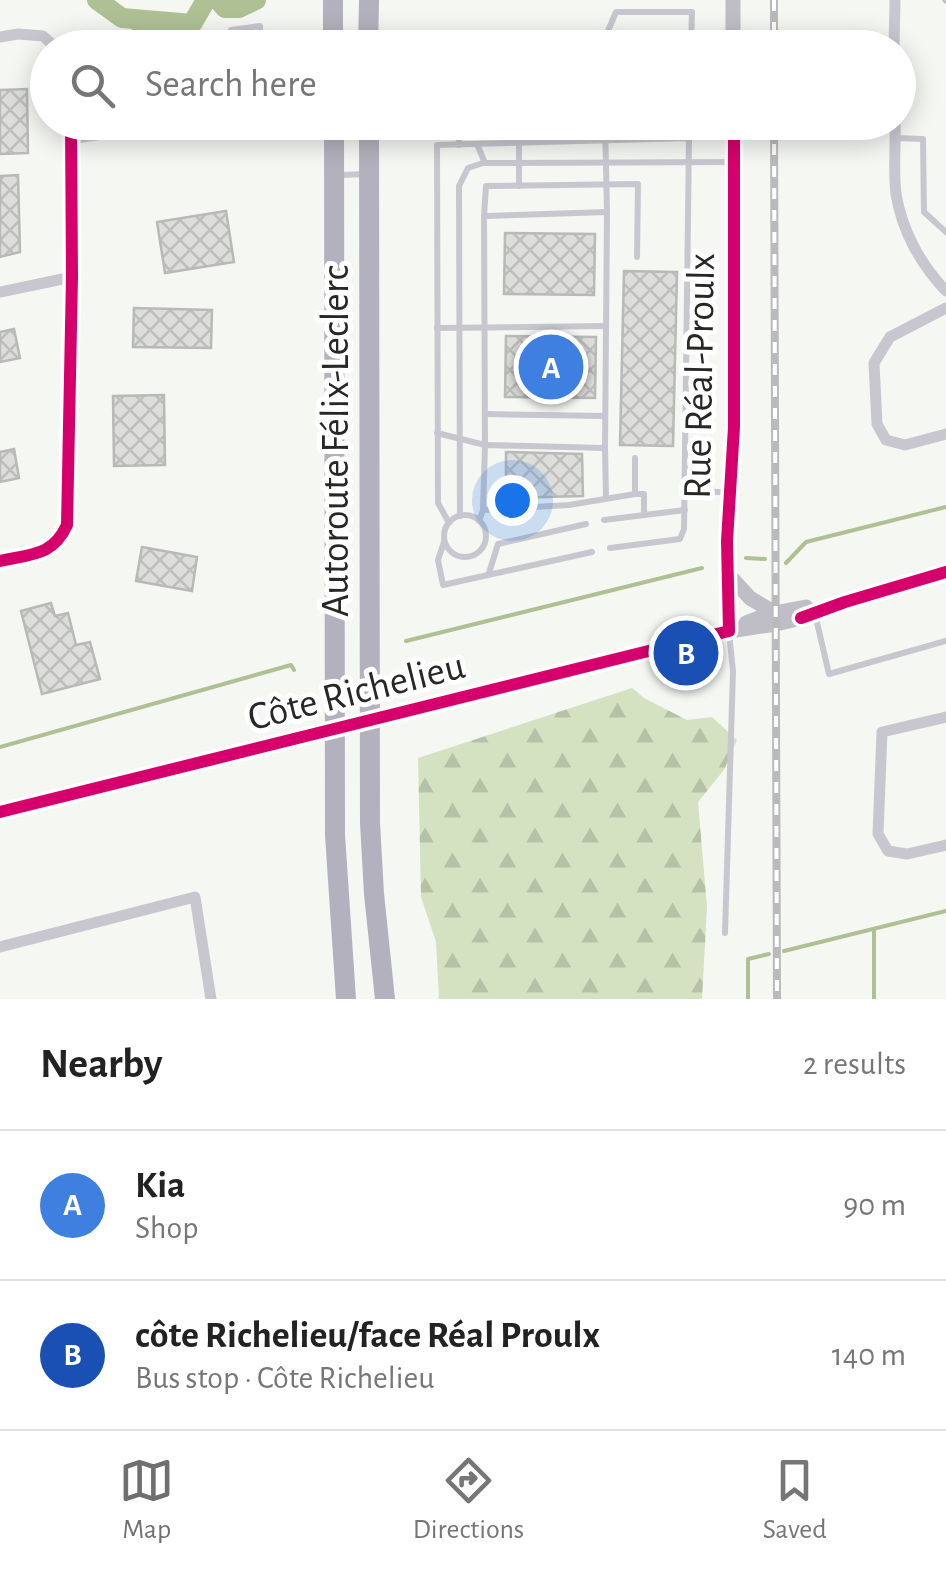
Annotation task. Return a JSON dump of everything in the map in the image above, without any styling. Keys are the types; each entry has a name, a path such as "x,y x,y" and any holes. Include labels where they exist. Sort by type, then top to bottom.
{"highway":[{"path":"333,0 333,30"},
{"path":"368,0 368,30"},
{"name":"Autoroute Félix-Leclerc","path":"334,140 334,806 346,999"},
{"name":"Autoroute Félix-Leclerc","path":"369,140 370,822 385,999"}],"street":[{"path":"733,0 733,30"},
{"path":"894,30 895,0"},
{"path":"0,37 30,35"},
{"name":"Rue Réal-Proulx","path":"729,631 734,140"},
{"path":"896,140 896,194 909,238 931,275 946,291"},
{"path":"0,561 51,548 67,525 71,141"},
{"path":"0,292 72,278"},
{"path":"946,308 890,337 874,363 876,424 886,440 905,445 946,434"},
{"name":"Côte Richelieu","path":"0,812 729,631 776,624 946,572"},
{"path":"727,573 750,598 775,613"},
{"name":"Côte Richelieu","path":"729,631 775,613 845,602"},
{"path":"946,717 882,732 878,834 888,851 907,854 946,845"},
{"path":"0,947 195,896 212,999"}],"lane":[{"path":"610,30 616,12 692,12 692,30"},
{"path":"232,30 260,26 260,30"},
{"path":"71,141 78,140"},
{"path":"459,140 459,145"},
{"path":"449,523 438,503 437,145 604,140 606,497"},
{"path":"610,548 680,538 684,529 689,140"},
{"path":"916,140 922,140 924,212 946,232"},
{"path":"519,186 520,143"},
{"path":"477,144 486,163"},
{"path":"460,516 459,186 468,168 486,163 734,162"},
{"path":"334,176 369,174"},
{"path":"479,521 483,510 486,186 638,184 637,256"},
{"path":"484,216 606,212"},
{"path":"437,328 606,326"},
{"path":"484,414 605,416"},
{"path":"437,433 484,445 604,448"},
{"path":"635,458 635,494"},
{"path":"686,492 730,492"},
{"path":"483,510 569,505 644,494 644,515"},
{"path":"604,520 685,510"},
{"path":"444,542 452,554 472,556 483,546 485,533 479,521 467,516 449,523 438,560 443,584 592,552"},
{"path":"489,573 498,544 586,524"},
{"path":"815,612 829,674 946,641"},
{"path":"725,933 733,671 729,631"}],"green space":[{"path":"632,688 687,720 712,717 737,740 724,770 698,802 707,907 702,999 439,999 436,942 421,897 418,758"}],"building":[{"path":"27,89 28,153 0,154 0,90"},
{"path":"18,175 20,252 0,257 0,176"},
{"path":"226,211 234,262 165,273 157,222"},
{"path":"505,233 595,234 594,295 504,294"},
{"path":"624,271 677,272 673,446 620,445"},
{"path":"134,308 212,310 211,348 133,347"},
{"path":"14,329 20,358 0,362 0,332"},
{"path":"506,336 596,337 595,398 505,397"},
{"path":"164,395 165,465 114,466 113,396"},
{"path":"14,449 19,478 0,482 0,452"},
{"path":"506,452 582,454 583,496 506,498"},
{"path":"142,547 197,557 192,591 136,581"},
{"path":"51,603 55,616 68,613 76,645 90,642 100,679 42,694 21,611"}],"waterway":[{"path":"97,0 122,18 192,24 206,0"},
{"path":"218,0 225,8 239,8 256,0"},
{"path":"136,30 157,21"},
{"path":"786,563 806,542 946,507"},
{"path":"746,558 765,559"},
{"path":"406,641 702,568"},
{"path":"0,747 291,665 294,670"},
{"path":"784,951 946,911"},
{"path":"874,929 874,999"},
{"path":"748,999 748,959 769,954"}],"railway":[{"path":"774,0 774,30"},
{"path":"774,140 777,999"}],"cycle path":[{"path":"0,561 48,548 67,525 71,140"},
{"path":"0,812 729,631 734,140"},
{"path":"801,618 946,572"}],"place":[{"name":"Kia","path":"551,367"},
{"name":"côte Richelieu/face Réal Proulx","path":"686,653"}]}
